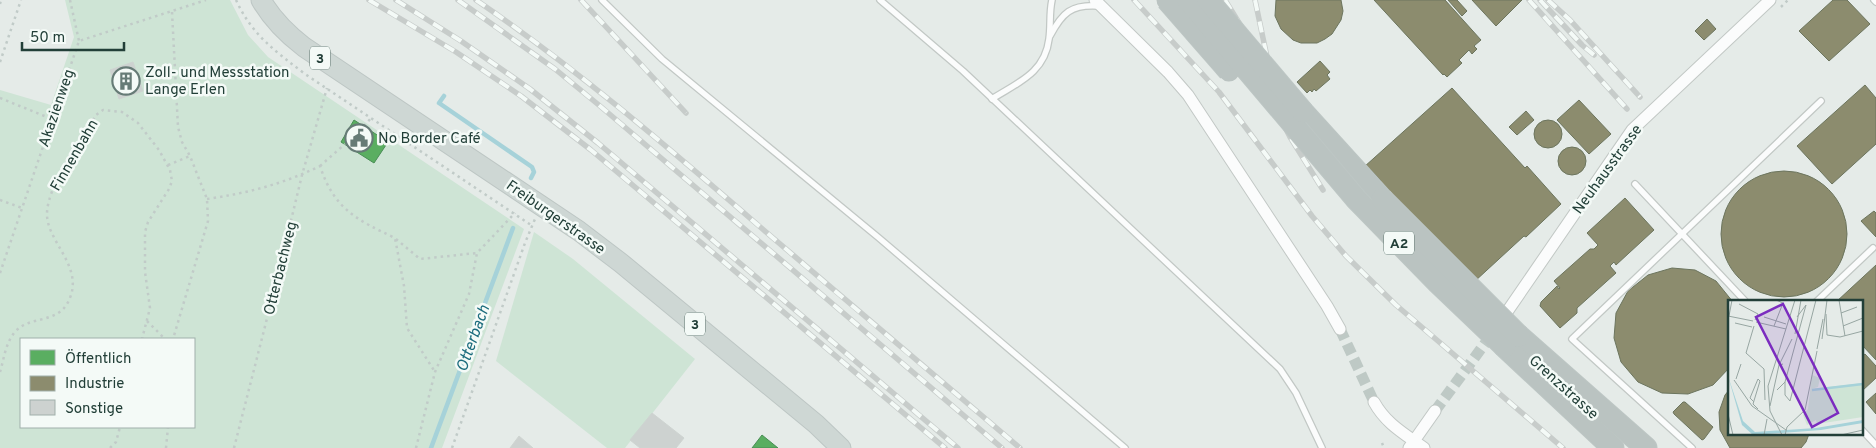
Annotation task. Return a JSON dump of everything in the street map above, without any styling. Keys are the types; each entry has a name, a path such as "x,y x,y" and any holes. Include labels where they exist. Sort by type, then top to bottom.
{"highway":[{"path":"1167,0 1244,88 1274,118 1300,133"},
{"name":"A2","path":"1188,0 1358,200 1438,283 1613,448"},
{"name":"A2","path":"1208,0 1303,112 1382,199 1519,336 1646,448"},
{"path":"1223,0 1285,78 1303,112"}],"main road":[{"name":"Freiburgerstrasse","path":"261,0 276,22 304,47 563,220 620,263 803,413 841,448"}],"street":[{"name":"Neuhausstrasse","path":"1488,338 1632,130 1770,0"},
{"path":"1098,3 1168,72 1191,100 1327,306 1340,329"},
{"name":"Grenzstrasse","path":"1499,323 1530,357 1631,448"},
{"path":"1374,402 1392,425 1416,446 1435,411"}],"lane":[{"path":"602,0 670,65 879,238 1126,448"},
{"path":"880,0 963,71 1280,369 1296,393 1322,448"},
{"path":"992,99 1037,68 1045,57 1049,38 1052,0"},
{"path":"1049,38 1058,21 1065,13 1077,7 1098,3"},
{"path":"1692,448 1572,339 1821,101"},
{"path":"1635,184 1744,300"},
{"path":"1818,300 1872,248"},
{"path":"1864,432 1876,446"}],"path":[{"path":"0,4 2,0"},
{"path":"0,62 21,0"},
{"path":"70,0 79,42 206,0"},
{"path":"236,0 250,26 266,44 327,88 531,225 452,448"},
{"path":"1781,7 1788,0"},
{"path":"172,11 178,127 182,142 190,156 207,199 208,222 173,338"},
{"name":"Akazienweg","path":"0,273 79,42"},
{"name":"Otterbachweg","path":"234,448 302,175 327,88"},
{"path":"0,98 52,119"},
{"name":"Finnenbahn","path":"0,372 7,345 15,332 28,323 57,315 65,308 71,296 73,286 72,273 50,226 47,215 48,201 66,165 96,115 103,110 122,112 138,123 168,165"},
{"path":"364,126 372,117"},
{"path":"207,199 243,194 302,175 320,166 345,144"},
{"path":"142,338 150,308 145,272 145,232 148,222 172,181 168,165 190,156"},
{"path":"320,166 329,190 339,203 359,221 395,238 420,259 477,253"},
{"path":"0,200 22,208"},
{"path":"416,448 435,372 469,294 477,253 515,214"},
{"path":"535,219 539,222"},
{"path":"395,238 404,286 407,328 435,372"},
{"path":"147,321 164,338"},
{"path":"110,448 116,442 120,428"},
{"path":"166,448 168,428"},
{"path":"1382,443 1384,448"}],"green space":[{"path":"65,0 230,0 248,35 268,57 524,229 442,448 0,448 0,90 51,105 74,37"},
{"path":"534,232 573,259 695,359 625,448 607,448 496,361"}],"building: Öffentlich":[{"path":"354,120 388,142 374,163 341,142"},
{"path":"762,435 778,448 752,448"}],"building: Industrie":[{"path":"1276,0 1341,0 1343,11 1341,20 1332,34 1325,39 1317,43 1301,43 1293,40 1281,29 1275,16"},
{"path":"1374,0 1445,0 1481,40 1474,46 1477,49 1472,54 1469,50 1459,60 1462,63 1447,77 1443,75"},
{"path":"1448,0 1457,0 1467,11 1462,16"},
{"path":"1472,0 1522,0 1496,26"},
{"path":"1833,0 1847,0 1870,24 1829,61 1799,31"},
{"path":"1707,19 1716,29 1704,40 1695,31"},
{"path":"1320,61 1330,72 1327,75 1330,79 1316,91 1314,89 1312,92 1310,90 1307,93 1297,82"},
{"path":"1865,85 1876,98 1876,144 1832,184 1797,146"},
{"path":"1452,88 1525,168 1527,166 1561,204 1474,282 1400,201 1398,203 1370,169 1368,171 1364,167"},
{"path":"1579,100 1611,134 1589,154 1557,120"},
{"path":"1526,111 1534,120 1517,135 1509,127"},
{"path":"1548,120 1558,124 1562,134 1558,144 1548,148 1538,144 1534,134 1538,124"},
{"path":"1572,147 1582,151 1586,161 1582,171 1572,175 1562,171 1558,161 1562,151"},
{"path":"1784,171 1808,176 1828,190 1842,210 1847,234 1842,258 1828,278 1808,292 1784,297 1760,292 1740,278 1726,258 1721,234 1726,210 1740,190 1760,176"},
{"path":"1625,198 1654,230 1616,265 1614,262 1610,266 1616,273 1577,308 1577,313 1560,328 1540,306 1541,302 1557,286 1560,288 1554,281 1590,249 1594,249 1598,245 1587,233"},
{"path":"1874,211 1876,213 1876,237 1861,221"},
{"path":"1876,265 1876,360 1864,347 1864,300 1838,300"},
{"path":"1672,268 1695,270 1716,281 1731,300 1728,300 1728,369 1713,385 1688,394 1662,393 1638,382 1621,362 1614,338 1616,313 1628,291 1648,275"},
{"path":"1864,355 1876,366 1876,378 1864,389"},
{"path":"1728,391 1728,436 1808,436 1806,442 1801,448 1730,448 1720,430 1719,412"},
{"path":"1876,393 1876,414 1866,402"},
{"path":"1683,402 1713,427 1704,439 1702,440 1674,414 1673,412"}],"building: Sonstige":[{"name":"Zoll- und Messstation Lange Erlen","path":"133,62 143,91 119,99 110,70"},
{"path":"652,413 684,438 676,448 640,448 630,440"},
{"path":"519,436 533,448 510,448"}],"waterway":[{"name":"Otterbach","path":"444,96 439,103 532,167 534,172 531,178"},
{"name":"Otterbach","path":"431,448 513,228"}],"tunnel":[{"path":"1340,329 1374,402"},
{"path":"1435,411 1489,338"}],"railway":[{"path":"369,0 456,52 521,96 591,150 945,448"},
{"path":"396,0 461,41 530,89 598,143 958,448"},
{"path":"458,0 555,69 600,106 1002,448"},
{"path":"476,0 552,54 696,171 1020,448"},
{"path":"581,0 686,113"},
{"path":"1134,0 1219,92 1312,216 1346,256 1396,305 1563,448"},
{"path":"1225,0 1241,26 1263,84 1290,137 1323,190"},
{"path":"1255,0 1272,81"},
{"path":"1529,0 1627,109"},
{"path":"1540,0 1582,45 1594,55"},
{"path":"1548,0 1570,20 1640,97"}],"place":[{"name":"Zoll- und Messstation Lange Erlen","path":"126,81"},
{"name":"No Border Café","path":"359,138"}]}
